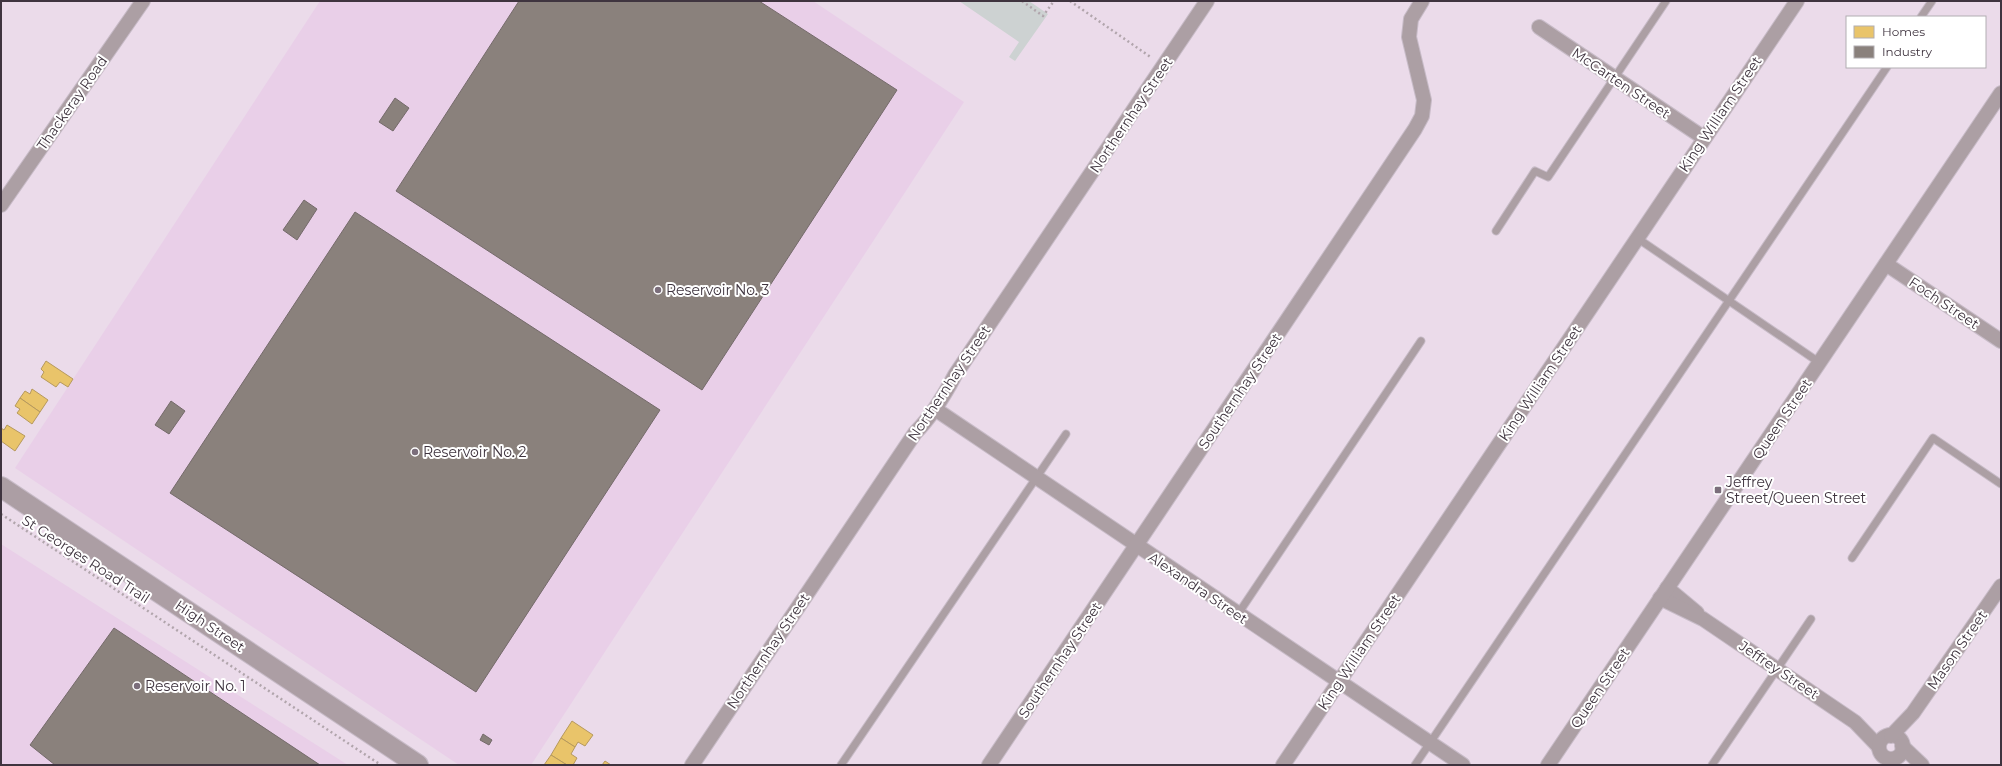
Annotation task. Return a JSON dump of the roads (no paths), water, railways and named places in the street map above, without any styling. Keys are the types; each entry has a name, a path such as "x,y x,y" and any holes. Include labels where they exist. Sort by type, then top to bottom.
{"main road":[{"name":"High Street","path":"1,487 418,765"}],"street":[{"name":"Thackeray Road","path":"1,205 143,1"},
{"name":"Northernhay Street","path":"692,765 911,439 935,409 959,368 1207,1"},
{"name":"Southernhay Street","path":"989,765 1135,545 1286,324 1422,116 1424,100 1409,37 1411,19 1422,1"},
{"name":"King William Street","path":"1283,765 1797,1"},
{"name":"McCarten Street","path":"1539,27 1704,138"},
{"name":"Queen Street","path":"1548,765 2001,93"},
{"name":"Foch Street","path":"1886,264 2001,341"},
{"name":"Alexandra Street","path":"935,409 1462,765"},
{"name":"Mason Street","path":"1874,765 1913,713 2001,586"},
{"name":"Jeffrey Street","path":"1664,593 1681,598 1703,619 1855,722 1890,743 1922,765"},
{"path":"1890,743 1901,753 1891,761"},
{"path":"1891,761 1915,765"}],"lane":[{"path":"1496,231 1535,171 1548,177 1666,1"},
{"path":"1922,16 1932,1"},
{"path":"1415,765 1886,68"},
{"path":"1637,238 1729,299 1820,363"},
{"path":"1238,614 1422,341"},
{"path":"841,765 1066,434"},
{"path":"1852,558 1934,438 2001,484"},
{"path":"1712,765 1811,619"}],"place":[{"name":"Reservoir No. 3","path":"658,290"},
{"name":"Reservoir No. 2","path":"415,452"},
{"name":"Jeffrey Street/Queen Street","path":"1718,490"},
{"name":"Reservoir No. 1","path":"137,686"}]}
